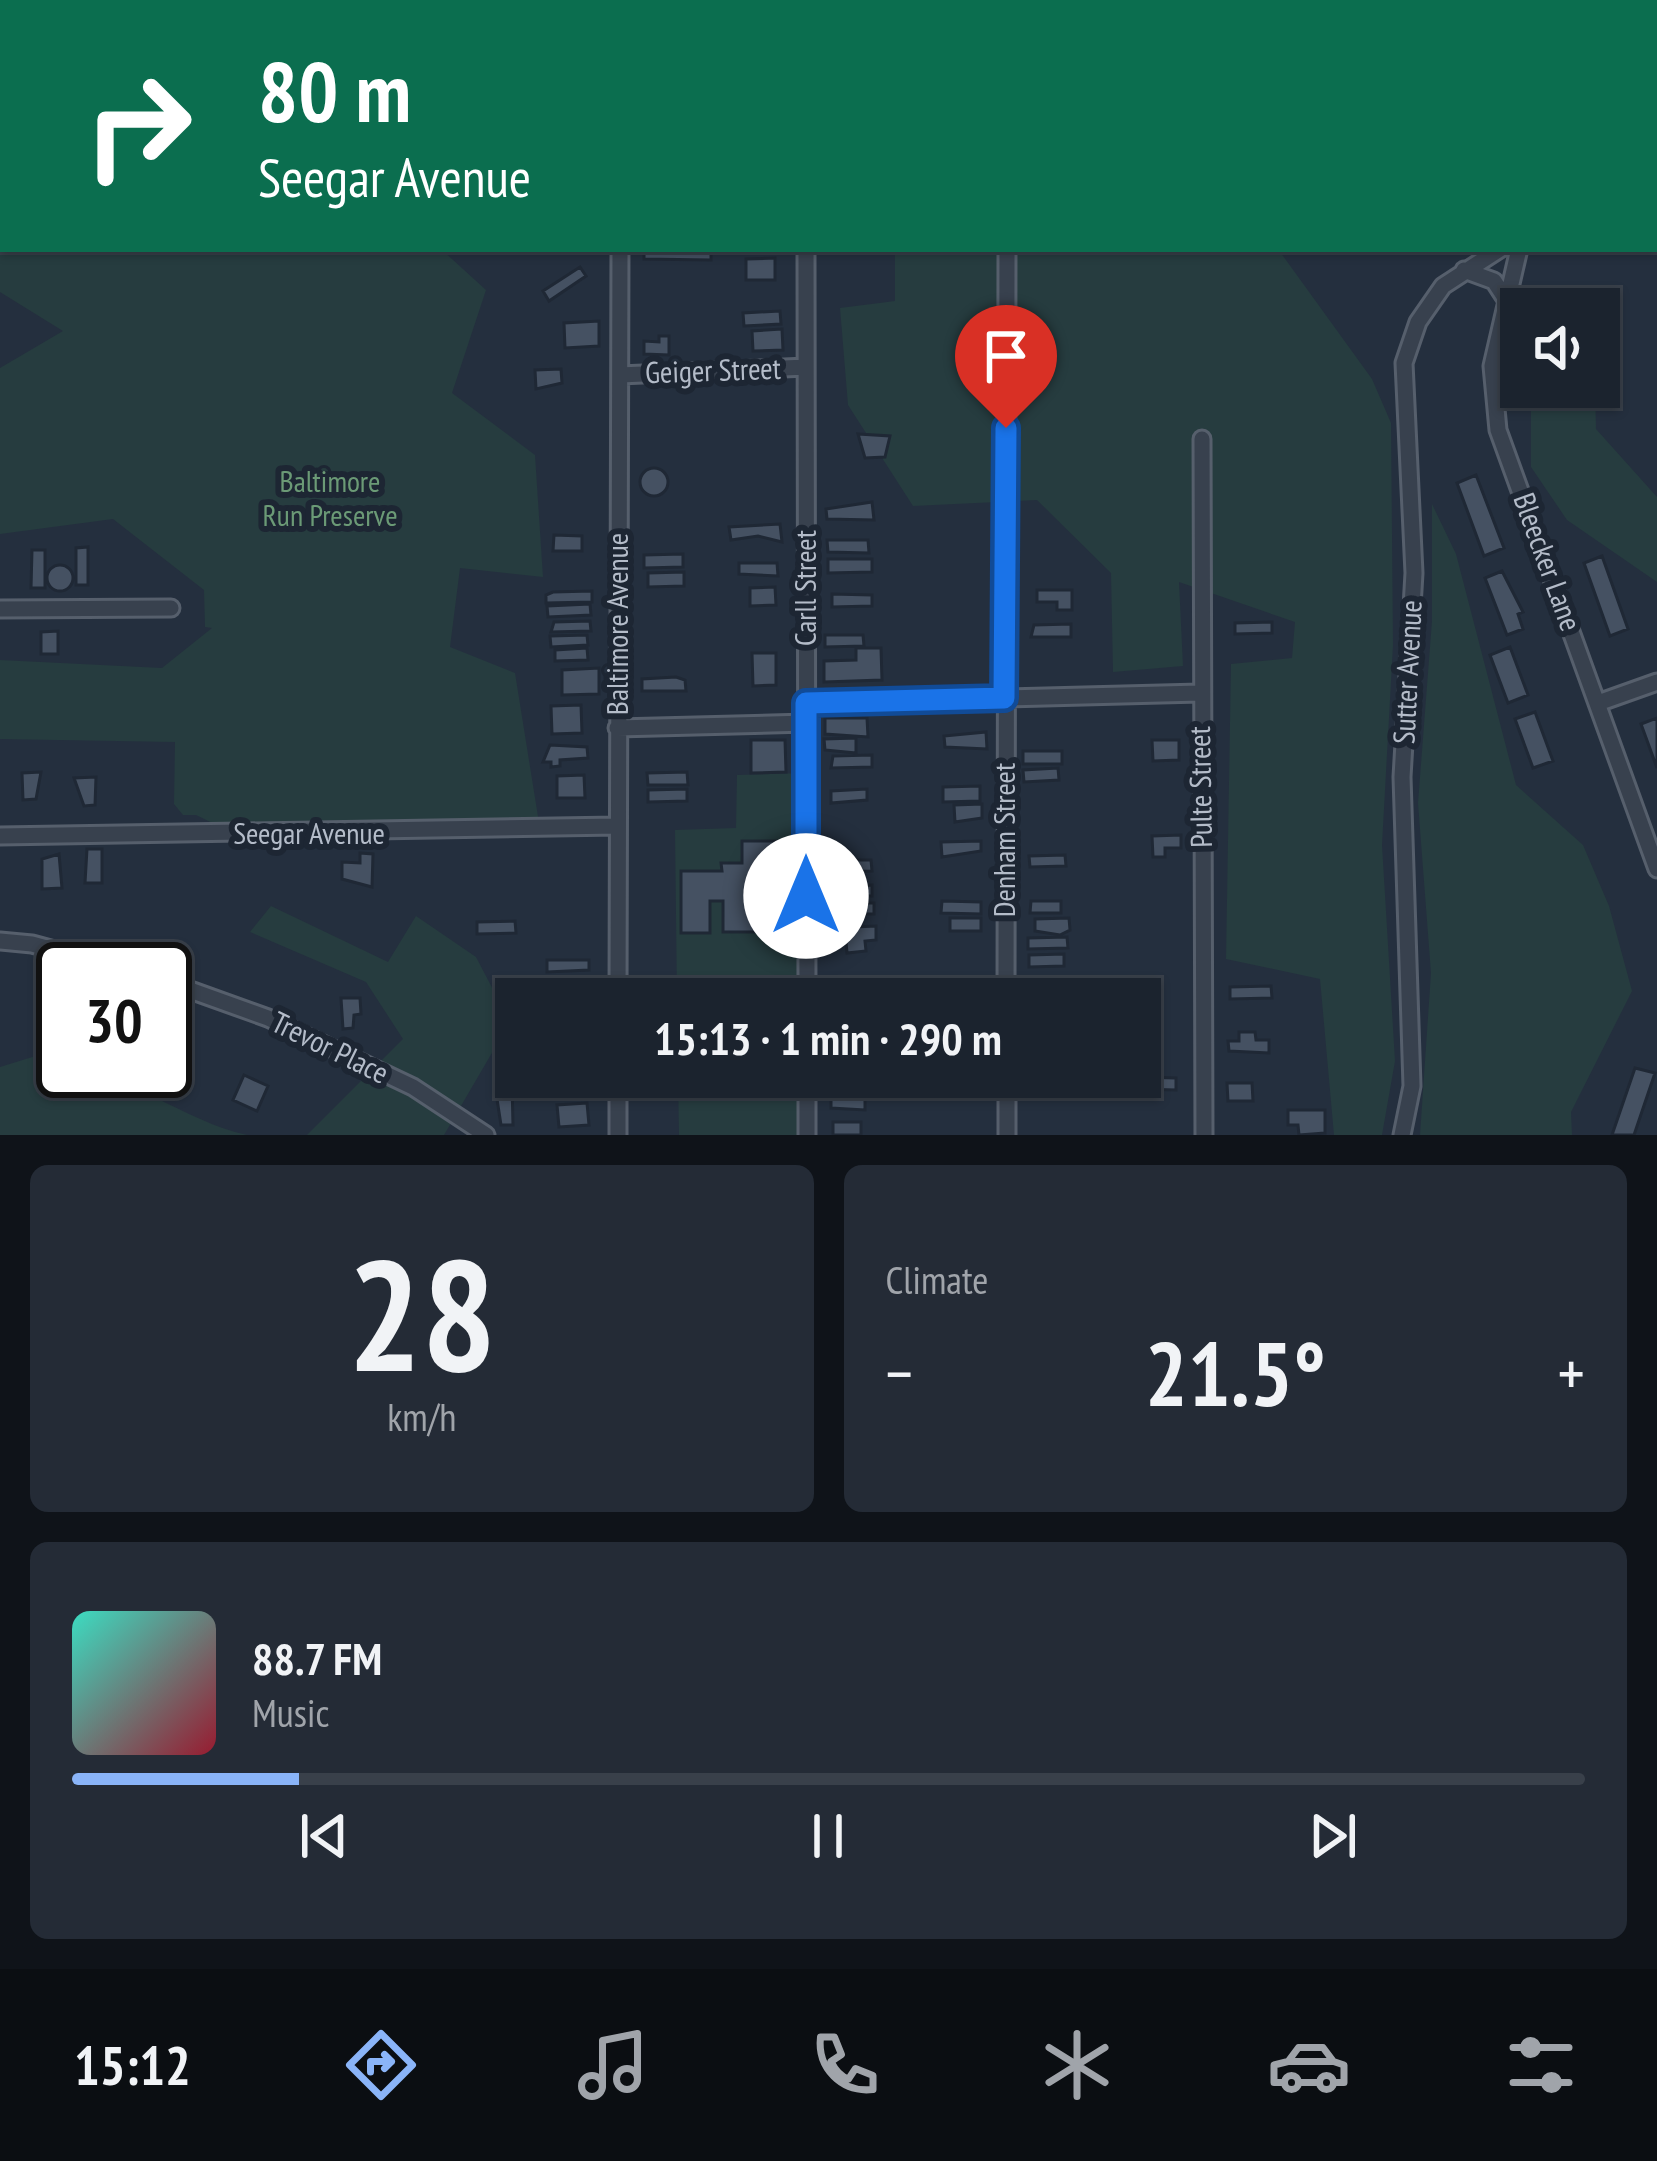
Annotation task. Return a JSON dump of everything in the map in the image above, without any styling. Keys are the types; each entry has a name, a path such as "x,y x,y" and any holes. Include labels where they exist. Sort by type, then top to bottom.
{"street":[{"name":"Baltimore Avenue","path":"616,252 620,375 618,978"},
{"name":"Carll Street","path":"806,252 807,978"},
{"name":"Denham Street","path":"1006,978 1007,252"},
{"name":"Sutter Avenue","path":"1402,1135 1412,1086 1402,777 1414,574 1404,363 1429,303 1464,270 1495,252"},
{"name":"Bleecker Lane","path":"1510,288 1518,252"},
{"path":"1464,270 1494,281 1500,290"},
{"name":"Bleecker Lane","path":"1500,331 1492,366 1493,409 1657,868"},
{"name":"Geiger Street","path":"620,375 806,368"},
{"name":"Pulte Street","path":"1202,439 1204,1135"},
{"path":"0,609 171,608"},
{"path":"1598,704 1657,682"},
{"path":"806,703 1200,693"},
{"path":"617,728 806,723"},
{"name":"Seegar Avenue","path":"0,836 617,826"},
{"path":"0,941 36,949"},
{"name":"Trevor Place","path":"192,990 268,1018 413,1088 486,1135"},
{"path":"618,1098 618,1135"},
{"path":"807,1098 807,1135"},
{"path":"1007,1098 1007,1135"}],"green space":[{"name":"Baltimore Run Preserve","path":"0,252 444,252 486,290 452,393 535,455 543,577 460,568 450,647 515,673 540,829 235,834 196,815 183,815 174,804 175,742 0,739 0,660 162,668 212,628 205,627 204,590 113,519 0,534 0,368 63,331 0,292"},
{"path":"895,252 1280,252 1372,379 1391,423 1393,645 1382,845 1395,1061 1382,1135 1334,1135 1320,979 1226,959 1231,664 1292,658 1295,622 1179,582 1183,666 1113,672 1111,573 1037,500 913,506 848,405 840,308 895,301"},
{"path":"1531,408 1596,408 1596,429 1657,497 1657,582 1567,520 1531,467"},
{"path":"1432,504 1456,554 1516,785 1583,845 1609,906 1632,991 1571,1112 1572,1135 1420,1135 1431,973 1418,803 1432,621"},
{"path":"806,773 807,978 677,978 675,830 736,828 737,775"},
{"path":"271,906 388,962 416,916 476,957 495,993 495,1048 444,1135 307,1135 403,1039 366,982 250,932"},
{"path":"36,1056 36,1098 155,1098 247,1135 0,1135 0,1067"},
{"path":"678,1098 807,1098 807,1135 679,1135"}],"building":[{"path":"644,252 711,252 711,260 644,259"},
{"path":"775,258 775,280 746,280 746,259"},
{"path":"580,267 586,276 549,301 543,291"},
{"path":"780,311 781,324 744,326 743,313"},
{"path":"599,321 599,346 565,348 564,323"},
{"path":"782,329 783,350 753,351 752,331"},
{"path":"659,336 669,336 669,355 644,354 644,341 659,342"},
{"path":"561,369 562,383 536,389 535,370"},
{"path":"858,434 890,436 885,457 865,458"},
{"path":"654,468 664,472 668,482 664,492 654,496 644,492 640,482 644,472"},
{"path":"1476,475 1504,548 1484,556 1457,483"},
{"path":"872,502 874,520 827,519 826,509"},
{"path":"780,524 782,542 758,536 731,540 729,527"},
{"path":"554,535 582,536 582,551 553,551"},
{"path":"827,540 868,540 869,553 828,552"},
{"path":"88,547 88,585 76,585 76,548"},
{"path":"32,550 45,550 45,588 31,588"},
{"path":"683,554 683,567 644,568 644,555"},
{"path":"1602,556 1628,629 1610,636 1584,563"},
{"path":"828,559 872,559 872,572 828,573"},
{"path":"739,563 777,563 778,576 739,574"},
{"path":"60,565 73,578 60,591 47,578"},
{"path":"1502,571 1523,612 1518,614 1523,629 1507,635 1485,578"},
{"path":"684,572 684,586 648,587 648,573"},
{"path":"775,587 776,605 750,606 750,588"},
{"path":"1037,590 1072,590 1072,610 1057,610 1057,602 1037,602"},
{"path":"592,591 592,602 546,603 546,595 553,592"},
{"path":"832,594 872,595 872,606 832,607"},
{"path":"590,604 591,615 548,617 547,606"},
{"path":"590,621 591,631 551,632 554,622"},
{"path":"1272,622 1272,633 1235,634 1235,623"},
{"path":"1071,624 1071,637 1031,637 1034,625"},
{"path":"58,631 58,654 41,654 41,632"},
{"path":"587,635 588,645 551,647 550,636"},
{"path":"825,635 863,635 864,646 825,647"},
{"path":"1510,647 1528,695 1508,703 1490,655"},
{"path":"587,648 588,660 555,661 555,650"},
{"path":"856,648 881,648 882,680 824,682 824,661 856,660"},
{"path":"752,653 776,653 776,685 753,686"},
{"path":"599,668 599,694 562,695 562,670"},
{"path":"642,679 685,680 686,691 642,691"},
{"path":"581,705 582,733 552,734 551,706"},
{"path":"1535,712 1553,761 1533,768 1515,719"},
{"path":"825,718 867,718 868,737 825,734"},
{"path":"1657,718 1657,768 1641,724"},
{"path":"986,732 987,749 945,747 944,736"},
{"path":"856,738 856,753 825,750 824,739"},
{"path":"751,740 785,740 786,772 751,773"},
{"path":"1152,740 1179,740 1179,760 1153,761"},
{"path":"550,745 587,747 588,758 560,760 560,766 551,767 551,762 543,762"},
{"path":"1023,751 1062,751 1062,764 1023,764"},
{"path":"872,755 872,767 831,768 833,756"},
{"path":"1058,768 1059,780 1024,782 1023,770"},
{"path":"41,772 36,799 23,800 22,773"},
{"path":"687,772 688,785 648,785 647,773"},
{"path":"584,775 585,798 557,798 557,776"},
{"path":"96,777 95,805 84,806 74,778"},
{"path":"980,786 980,801 943,802 943,787"},
{"path":"687,789 687,801 648,802 648,790"},
{"path":"867,789 867,800 831,803 831,791"},
{"path":"982,804 982,818 955,822 954,805"},
{"path":"1181,835 1181,848 1165,848 1165,857 1153,857 1152,836"},
{"path":"742,841 783,841 784,932 723,932 723,901 710,901 710,933 681,933 681,871 722,871 721,863 742,863"},
{"path":"981,841 981,851 942,857 941,842"},
{"path":"87,849 102,849 102,883 85,883"},
{"path":"360,853 373,854 372,887 342,879 342,862 360,863"},
{"path":"59,854 62,888 42,889 42,859"},
{"path":"1065,855 1066,866 1030,867 1029,856"},
{"path":"833,860 871,860 872,871 834,872"},
{"path":"872,885 872,896 832,896 832,886"},
{"path":"942,901 981,902 981,914 941,913"},
{"path":"1031,901 1061,901 1061,913 1030,913"},
{"path":"833,903 874,903 874,914 833,914"},
{"path":"950,918 981,918 981,931 950,931"},
{"path":"1069,918 1070,930 1060,935 1035,931 1035,919"},
{"path":"515,921 516,933 477,934 477,922"},
{"path":"876,926 876,940 865,941 866,951 847,953 846,942 831,943 831,928"},
{"path":"1067,937 1068,948 1028,949 1028,938"},
{"path":"1064,954 1064,966 1029,967 1029,955"},
{"path":"547,960 589,960 589,970 547,972"},
{"path":"1271,986 1272,998 1230,999 1230,987"},
{"path":"341,998 360,998 361,1014 354,1015 353,1028 343,1029"},
{"path":"1239,1032 1255,1032 1256,1040 1269,1040 1269,1053 1229,1051 1228,1041 1239,1041"},
{"path":"1635,1068 1655,1073 1634,1135 1612,1135"},
{"path":"244,1075 268,1086 257,1111 233,1100"},
{"path":"1161,1078 1176,1078 1176,1090 1161,1090"},
{"path":"1227,1083 1252,1083 1253,1101 1228,1101"},
{"path":"497,1098 512,1098 513,1125 501,1125"},
{"path":"831,1098 865,1098 865,1110 831,1108"},
{"path":"587,1103 589,1125 559,1127 557,1105"},
{"path":"1288,1110 1325,1110 1325,1133 1299,1135 1298,1125 1288,1125"},
{"path":"833,1122 861,1122 861,1135 833,1135"}],"route":[{"path":"806,896 806,703 1004,698 1006,428"}]}
